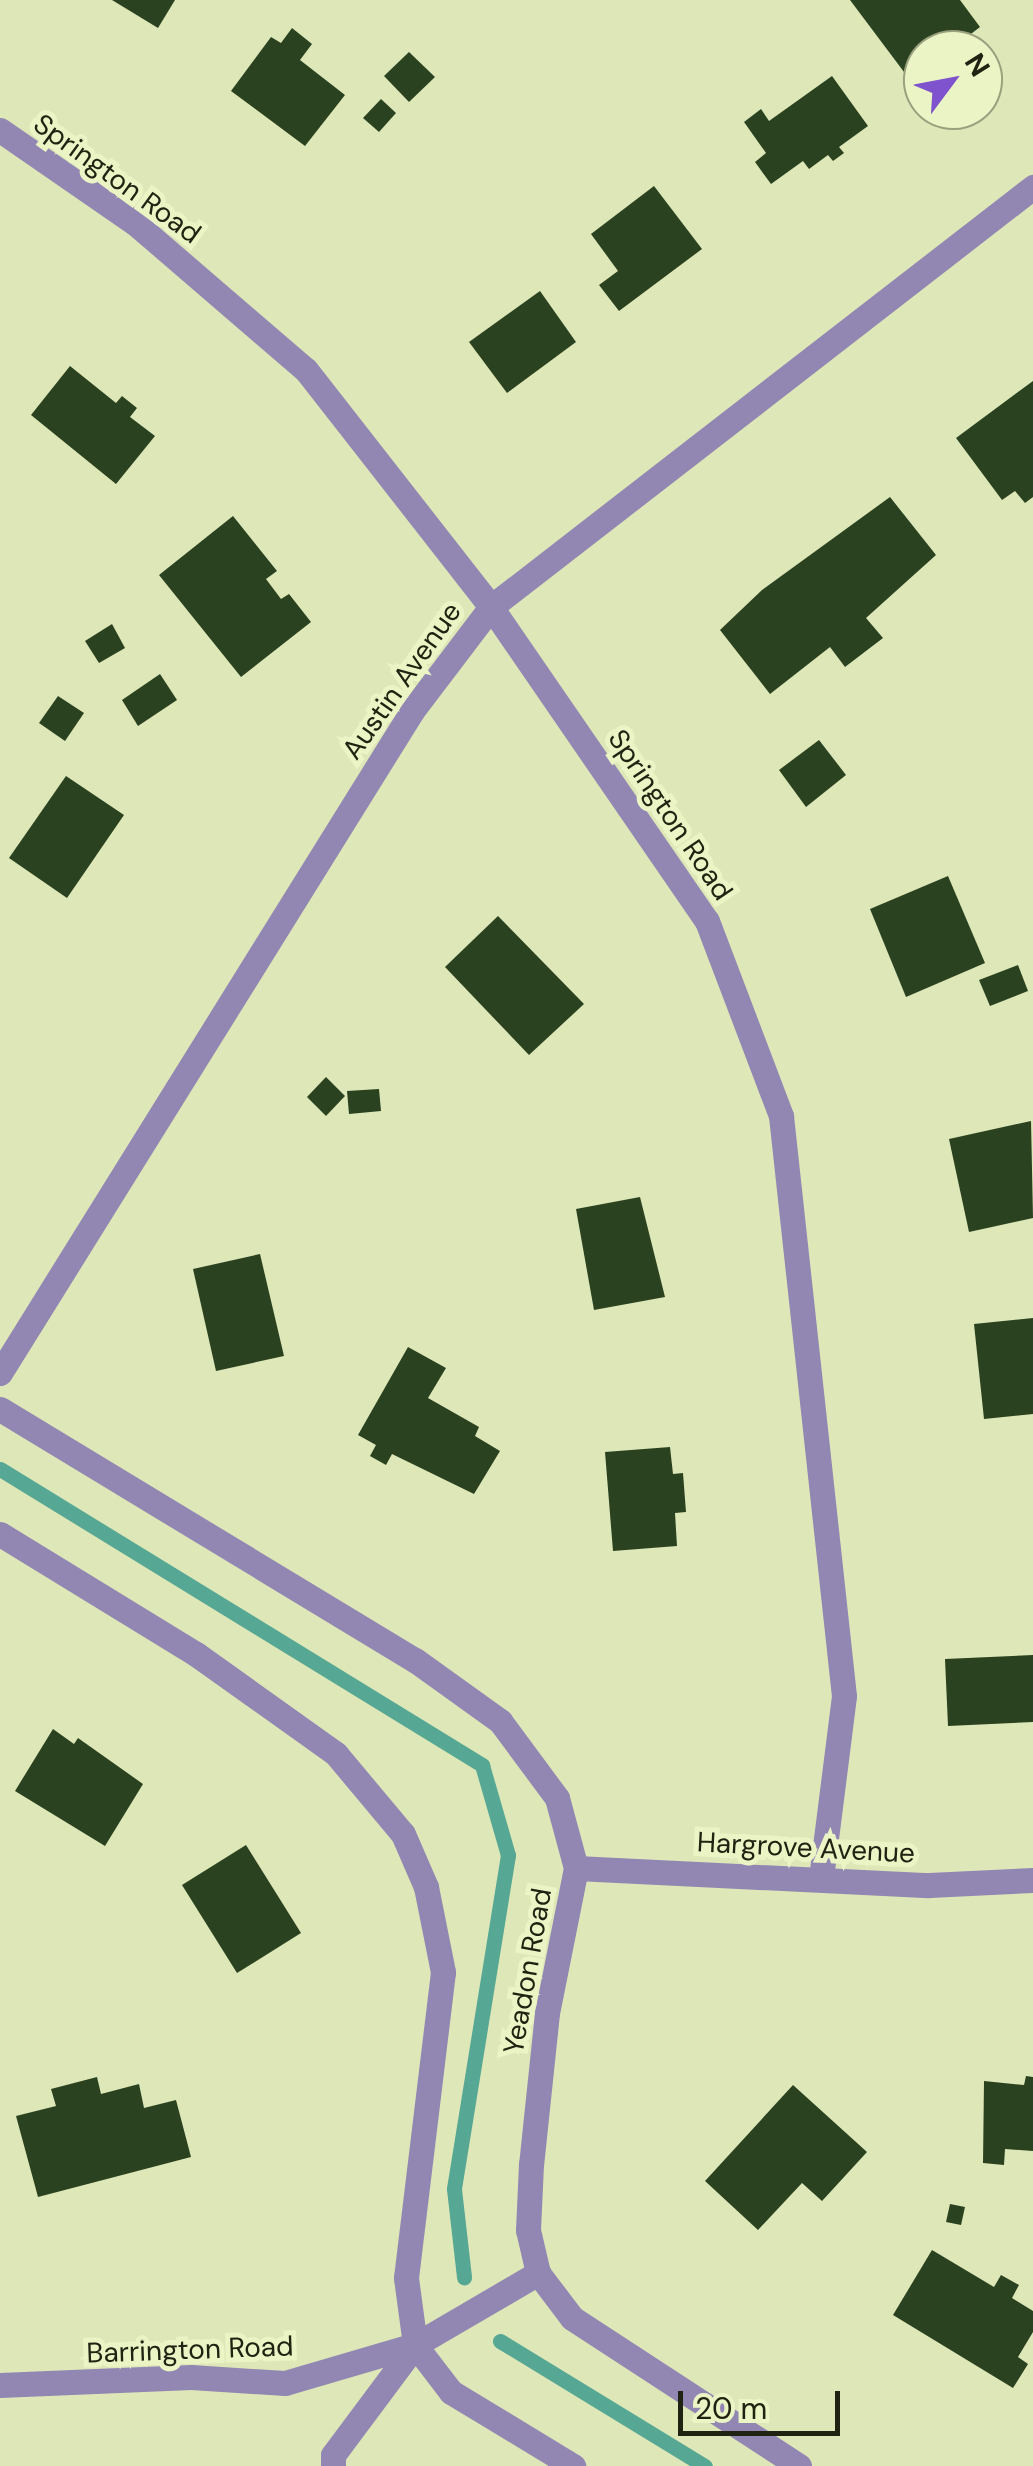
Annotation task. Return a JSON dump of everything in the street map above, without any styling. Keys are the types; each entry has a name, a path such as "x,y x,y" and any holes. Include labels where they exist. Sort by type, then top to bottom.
{"street":[{"name":"Springton Road","path":"0,130 136,223 306,370 491,607 708,921 781,1116 844,1696 821,1878"},
{"name":"Austin Avenue","path":"0,1373 412,711 491,607 1033,187"},
{"name":"Yeadon Road","path":"0,1410 415,1660 500,1720 557,1798 576,1868 547,2013 531,2164 528,2230 538,2273 551,2297 588,2330 798,2466"},
{"path":"0,1534 196,1654 336,1754 404,1834 426,1888 443,1972 406,2278 415,2345 451,2392 573,2466"},
{"name":"Hargrove Avenue","path":"576,1868 929,1884 1033,1880"},
{"name":"Barrington Road","path":"0,2385 191,2377 285,2383 415,2345 538,2273"},
{"path":"334,2466 333,2456 415,2345"}],"building":[{"path":"112,0 175,0 158,28"},
{"path":"850,0 960,0 980,27 903,30 903,71"},
{"path":"292,28 312,44 300,60 345,95 305,146 231,91 271,37 281,43"},
{"path":"409,52 435,77 409,102 384,76"},
{"path":"832,76 868,126 839,147 844,153 833,161 828,155 809,169 803,161 771,184 755,162 766,153 744,122 761,109 769,121"},
{"path":"381,99 396,113 379,132 363,118"},
{"path":"654,186 702,249 619,311 599,285 618,271 591,234"},
{"path":"540,291 576,342 507,393 469,342"},
{"path":"70,366 116,403 122,396 137,408 130,417 155,436 116,484 31,415"},
{"path":"1033,381 1033,497 1025,503 1015,491 1002,500 956,438"},
{"path":"890,497 936,555 866,618 883,638 845,667 830,647 770,694 720,630 762,590"},
{"path":"233,516 277,571 266,579 281,599 289,594 311,622 241,677 159,575"},
{"path":"112,624 125,648 99,663 85,641"},
{"path":"160,674 177,700 138,726 122,700"},
{"path":"58,696 84,713 65,741 39,723"},
{"path":"819,740 846,775 806,807 779,770"},
{"path":"66,776 124,815 67,898 9,858"},
{"path":"948,876 985,963 906,997 870,909"},
{"path":"498,916 584,1004 529,1055 445,967"},
{"path":"1018,965 1028,991 990,1006 979,980"},
{"path":"326,1077 345,1096 326,1116 307,1097"},
{"path":"379,1089 381,1111 349,1114 347,1091"},
{"path":"1031,1121 1033,1218 969,1232 949,1139"},
{"path":"640,1197 665,1297 594,1310 576,1209"},
{"path":"260,1254 284,1356 216,1371 193,1269"},
{"path":"1033,1318 1033,1414 984,1419 974,1324"},
{"path":"408,1347 446,1368 428,1398 479,1427 475,1436 500,1451 474,1494 392,1454 386,1465 370,1456 376,1445 358,1435"},
{"path":"670,1447 673,1474 683,1473 686,1512 675,1513 677,1546 613,1551 605,1452"},
{"path":"1033,1655 1033,1722 948,1726 945,1659"},
{"path":"53,1729 74,1744 78,1738 143,1784 105,1846 15,1791"},
{"path":"246,1845 301,1933 237,1973 182,1885"},
{"path":"1026,2076 1033,2077 1033,2151 1005,2149 1004,2165 983,2163 984,2081 1024,2085"},
{"path":"97,2077 101,2094 139,2084 144,2108 176,2100 191,2157 38,2197 16,2116 56,2106 51,2089"},
{"path":"793,2085 867,2152 822,2201 802,2183 758,2230 705,2181"},
{"path":"950,2204 965,2207 961,2225 946,2222"},
{"path":"932,2250 994,2287 1001,2275 1019,2285 1012,2298 1033,2311 1033,2332 1018,2357 1028,2364 1013,2388 893,2315"}],"waterway":[{"path":"0,1469 482,1765 508,1855 454,2189 464,2277"},
{"path":"500,2341 705,2466"}]}
